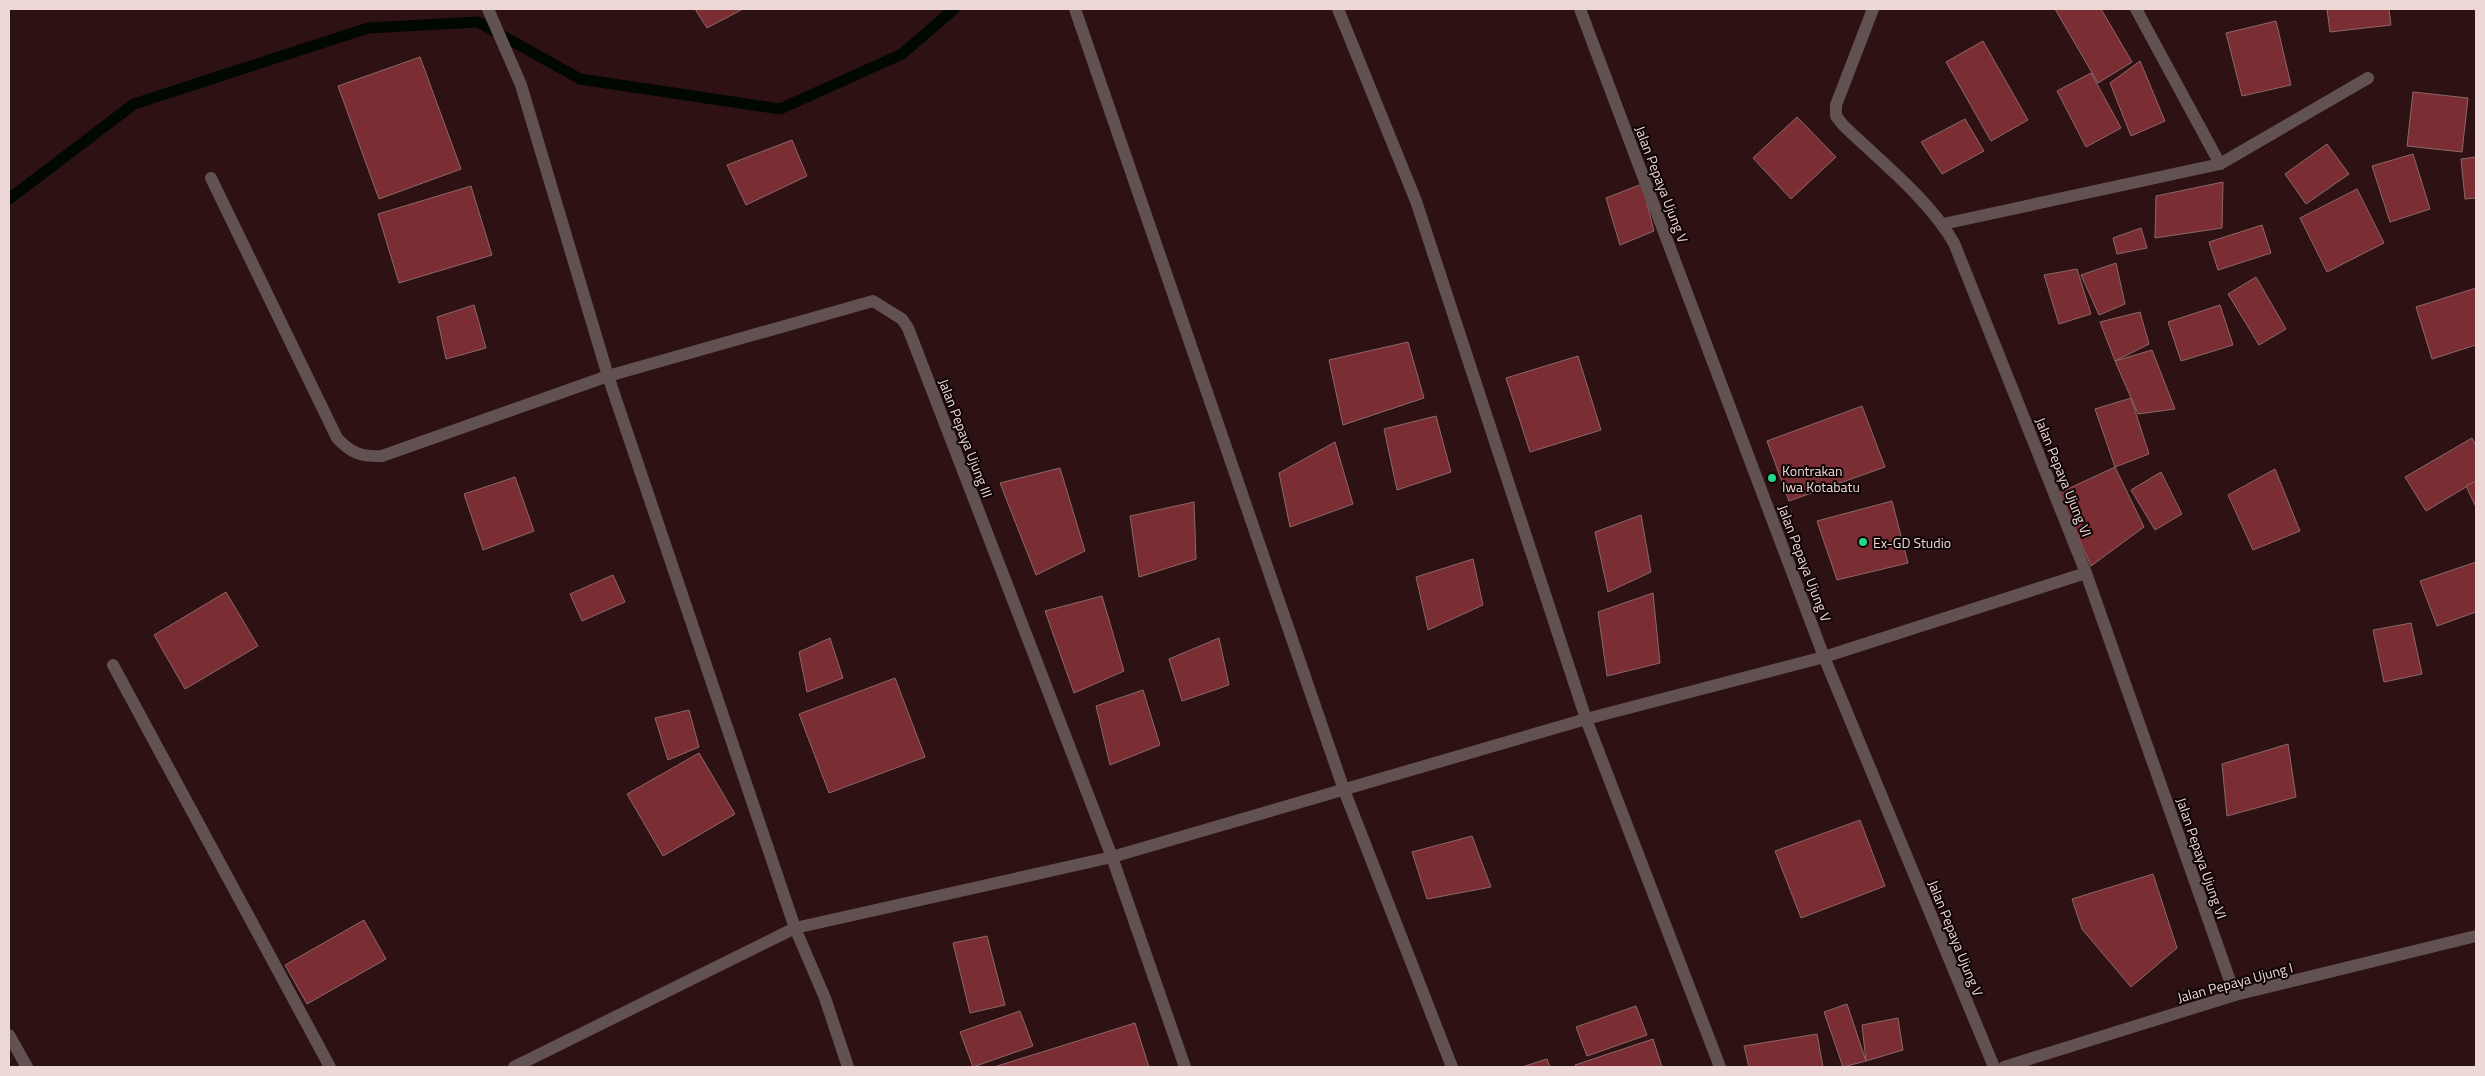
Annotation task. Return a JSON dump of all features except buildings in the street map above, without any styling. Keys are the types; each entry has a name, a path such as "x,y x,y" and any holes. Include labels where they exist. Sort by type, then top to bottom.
{"street":[{"path":"488,9 521,85 608,376 795,928 825,998 848,1067"},
{"path":"1075,9 1344,790 1452,1067"},
{"path":"1338,9 1416,201 1586,719 1720,1067"},
{"name":"Jalan Pepaya Ujung V","path":"1580,9 1824,656 1994,1067"},
{"name":"Jalan Pepaya Ujung VI","path":"1873,9 1836,105 1836,116 1943,224 1954,243 2086,572 2235,995"},
{"path":"2136,9 2220,164"},
{"path":"1943,224 2220,164 2368,78"},
{"name":"Jalan Pepaya Ujung III","path":"211,178 337,438 349,451 366,457 382,456 608,376 873,301 902,319 908,328 1112,857 1185,1067"},
{"path":"514,1067 795,928 1112,857 1586,719 1824,656 2086,572"},
{"path":"113,665 330,1067"},
{"name":"Jalan Pepaya Ujung I","path":"2004,1067 2235,995 2476,936"},
{"path":"9,1035 27,1067"}],"waterway":[{"path":"9,199 134,104 368,28 478,22 580,79 780,109 902,54 954,9"}],"place":[{"name":"Kontrakan Iwa Kotabatu","path":"1772,478"},
{"name":"Ex-GD Studio","path":"1863,542"}]}
